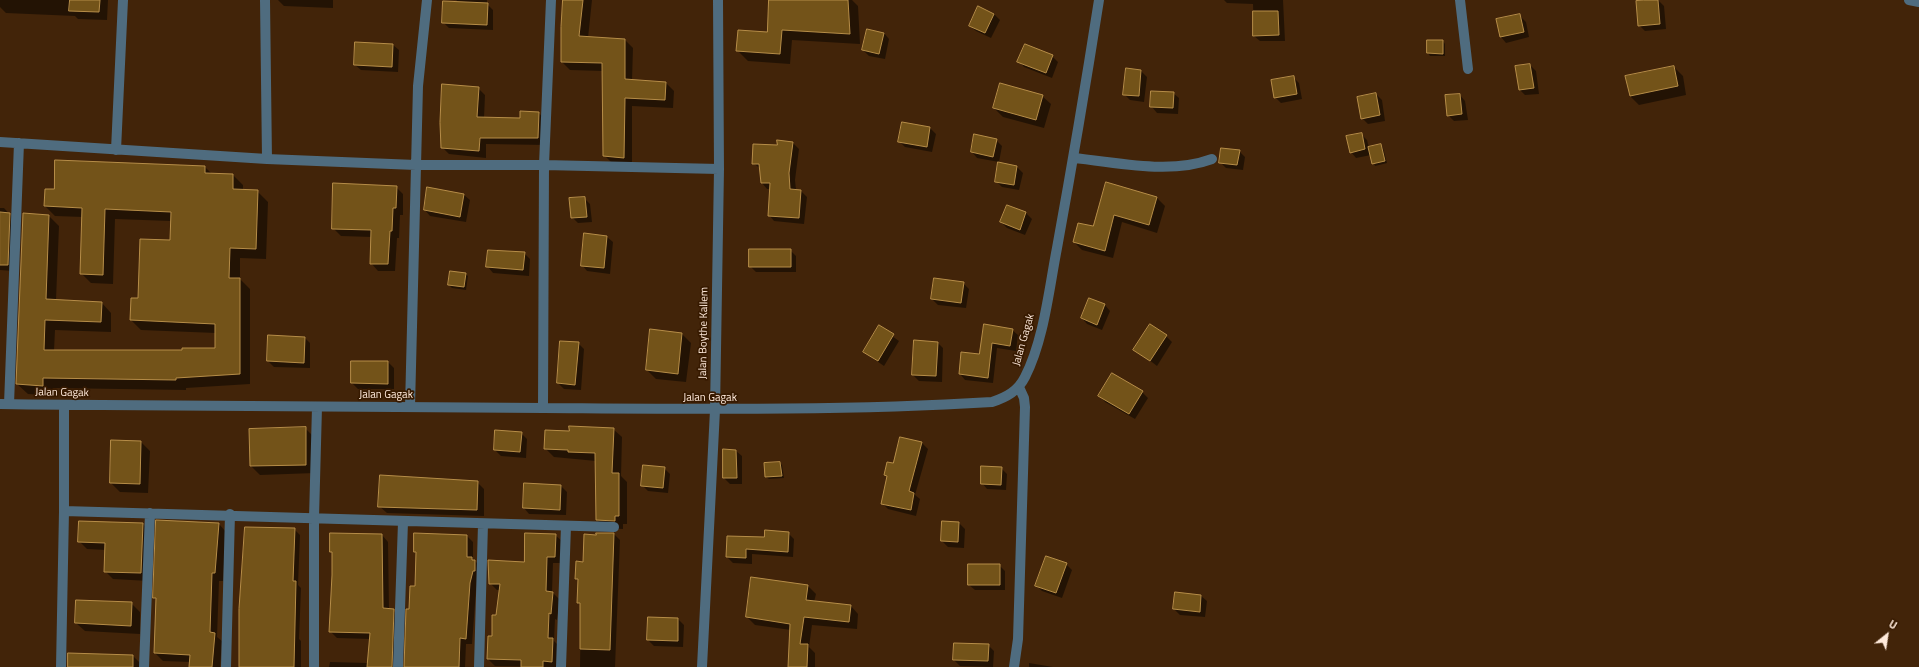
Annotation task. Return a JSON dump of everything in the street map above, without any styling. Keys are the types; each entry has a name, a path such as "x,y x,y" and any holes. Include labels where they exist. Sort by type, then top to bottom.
{"street":[{"path":"116,150 123,0"},
{"path":"265,0 267,159"},
{"path":"410,407 418,86 427,0"},
{"path":"543,408 544,165 551,0"},
{"name":"Jalan Boythe Kallem","path":"702,667 715,410 718,169 718,0"},
{"name":"Jalan Gagak","path":"4,404 715,410 904,407 992,402 1004,398 1019,387 1029,368 1040,335 1074,158 1099,0"},
{"path":"1460,0 1468,69"},
{"path":"1909,0 1919,2"},
{"path":"0,142 267,159 416,165 544,165 718,169"},
{"path":"4,404 19,143"},
{"path":"1074,158 1178,167 1196,165 1212,159"},
{"path":"1014,667 1018,632 1025,407 1024,398 1019,387"},
{"path":"60,667 64,511 64,405"},
{"path":"314,667 314,518 317,407"},
{"path":"64,511 230,514 403,522 614,527"},
{"path":"144,667 150,512"},
{"path":"226,667 230,514"},
{"path":"398,667 403,522"},
{"path":"479,667 484,524"},
{"path":"561,667 566,526"}],"building":[{"path":"70,0 100,0 99,12 69,11"},
{"path":"563,0 583,0 579,36 625,39 625,79 666,82 665,100 625,98 624,158 603,156 602,63 561,62"},
{"path":"769,0 848,0 850,34 782,30 780,54 736,51 738,30 767,32"},
{"path":"1658,0 1660,24 1638,26 1636,1"},
{"path":"443,1 488,3 487,25 442,23"},
{"path":"978,6 994,14 985,33 969,26"},
{"path":"1253,11 1278,11 1279,35 1253,36"},
{"path":"1520,14 1524,32 1500,37 1496,19"},
{"path":"867,29 884,33 879,54 862,50"},
{"path":"1427,40 1443,40 1443,54 1427,53"},
{"path":"355,42 393,44 392,67 354,65"},
{"path":"1025,44 1053,55 1046,73 1017,62"},
{"path":"1530,64 1534,88 1519,90 1515,66"},
{"path":"1674,66 1678,86 1630,96 1625,76"},
{"path":"1126,68 1141,70 1139,96 1123,95"},
{"path":"1294,76 1297,94 1274,98 1271,80"},
{"path":"1000,83 1043,95 1036,120 993,108"},
{"path":"442,84 479,87 477,117 520,118 520,111 539,112 538,138 480,138 479,151 441,148 440,123"},
{"path":"1151,91 1174,92 1173,108 1150,107"},
{"path":"1376,93 1380,115 1361,119 1357,97"},
{"path":"1460,94 1462,114 1447,116 1445,95"},
{"path":"902,122 930,127 927,147 898,142"},
{"path":"1362,133 1365,149 1350,153 1346,136"},
{"path":"974,134 997,139 993,157 971,152"},
{"path":"777,140 793,142 789,173 790,189 801,190 799,218 768,216 770,183 761,183 759,164 752,164 753,144 777,145"},
{"path":"1381,144 1385,161 1372,164 1368,147"},
{"path":"1221,148 1240,150 1237,165 1219,163"},
{"path":"55,160 205,166 205,173 233,174 233,189 258,190 256,249 230,248 229,278 240,278 240,374 176,378 176,380 43,378 43,386 16,384 23,213 49,215 46,299 102,302 101,322 45,320 44,350 182,350 182,348 215,348 215,324 130,320 131,298 138,298 140,239 170,240 171,212 105,209 103,275 80,274 82,208 44,206 45,189 54,189"},
{"path":"998,162 1017,166 1014,185 995,182"},
{"path":"1106,182 1157,197 1149,225 1114,215 1105,251 1073,242 1078,223 1093,226"},
{"path":"333,183 397,186 396,208 393,208 392,231 390,231 388,264 370,264 371,230 332,229"},
{"path":"427,187 464,194 460,217 424,210"},
{"path":"585,197 587,217 571,218 569,198"},
{"path":"1007,205 1026,212 1020,230 1000,222"},
{"path":"0,212 10,213 8,265 0,265"},
{"path":"584,233 607,236 604,268 581,266"},
{"path":"749,249 791,249 791,267 749,267"},
{"path":"488,250 525,252 523,270 486,267"},
{"path":"450,271 466,273 464,287 448,285"},
{"path":"934,278 964,282 961,303 931,299"},
{"path":"1089,298 1105,304 1097,325 1081,318"},
{"path":"984,324 1013,329 1010,346 992,343 988,378 959,374 961,352 979,354"},
{"path":"1150,324 1167,335 1150,361 1133,350"},
{"path":"879,325 894,334 878,361 863,352"},
{"path":"650,329 682,333 678,374 646,370"},
{"path":"268,335 305,337 304,363 267,361"},
{"path":"914,340 938,342 936,376 912,375"},
{"path":"560,341 579,342 575,385 557,383"},
{"path":"351,361 388,361 388,384 351,383"},
{"path":"1112,373 1143,391 1129,414 1098,396"},
{"path":"569,426 614,428 612,473 619,473 619,516 615,516 615,521 596,520 595,453 544,449 545,430 569,431"},
{"path":"306,427 306,465 250,466 249,429"},
{"path":"495,430 522,432 520,452 494,450"},
{"path":"900,437 922,442 909,491 914,493 911,510 881,504 887,476 884,475 887,462 893,463"},
{"path":"111,440 141,441 140,484 110,483"},
{"path":"723,449 736,450 737,478 723,478"},
{"path":"780,462 782,476 765,477 764,463"},
{"path":"643,465 665,467 663,488 641,486"},
{"path":"981,466 1002,467 1001,485 981,484"},
{"path":"380,475 478,481 477,510 378,507"},
{"path":"524,483 561,485 560,510 523,508"},
{"path":"156,520 219,523 215,573 212,573 210,632 215,633 212,667 189,667 190,655 154,653 156,598 153,598"},
{"path":"79,521 143,523 141,573 104,572 105,543 78,542"},
{"path":"942,521 959,522 958,542 941,541"},
{"path":"245,527 295,528 293,581 296,581 294,667 239,667 239,609"},
{"path":"765,530 789,532 788,552 746,549 746,558 726,557 727,536 764,537"},
{"path":"330,533 382,534 383,608 394,609 392,667 367,667 370,633 329,632 332,575"},
{"path":"414,533 467,535 467,557 472,557 472,560 475,560 475,571 473,571 470,583 466,639 460,638 459,667 404,667 406,609 409,609 410,586 415,586 416,552 414,552"},
{"path":"525,533 556,534 555,557 547,557 546,591 553,592 551,614 549,613 548,638 553,638 552,662 543,661 543,667 521,667 521,660 487,659 488,636 492,636 492,615 496,615 500,584 489,584 488,560 524,562"},
{"path":"596,533 614,533 610,650 580,649 580,603 577,603 578,579 575,579 576,561 583,562 584,534 596,535"},
{"path":"1046,556 1067,563 1056,593 1035,586"},
{"path":"968,564 1000,564 1000,585 968,585"},
{"path":"751,577 808,585 806,600 851,605 849,622 804,617 800,644 808,644 807,667 788,667 790,624 746,617"},
{"path":"1175,592 1201,595 1200,612 1173,609"},
{"path":"76,600 132,602 131,626 75,623"},
{"path":"648,617 678,618 678,641 647,640"},
{"path":"954,643 989,644 988,661 953,660"},
{"path":"68,653 133,655 133,667 68,667"}]}
